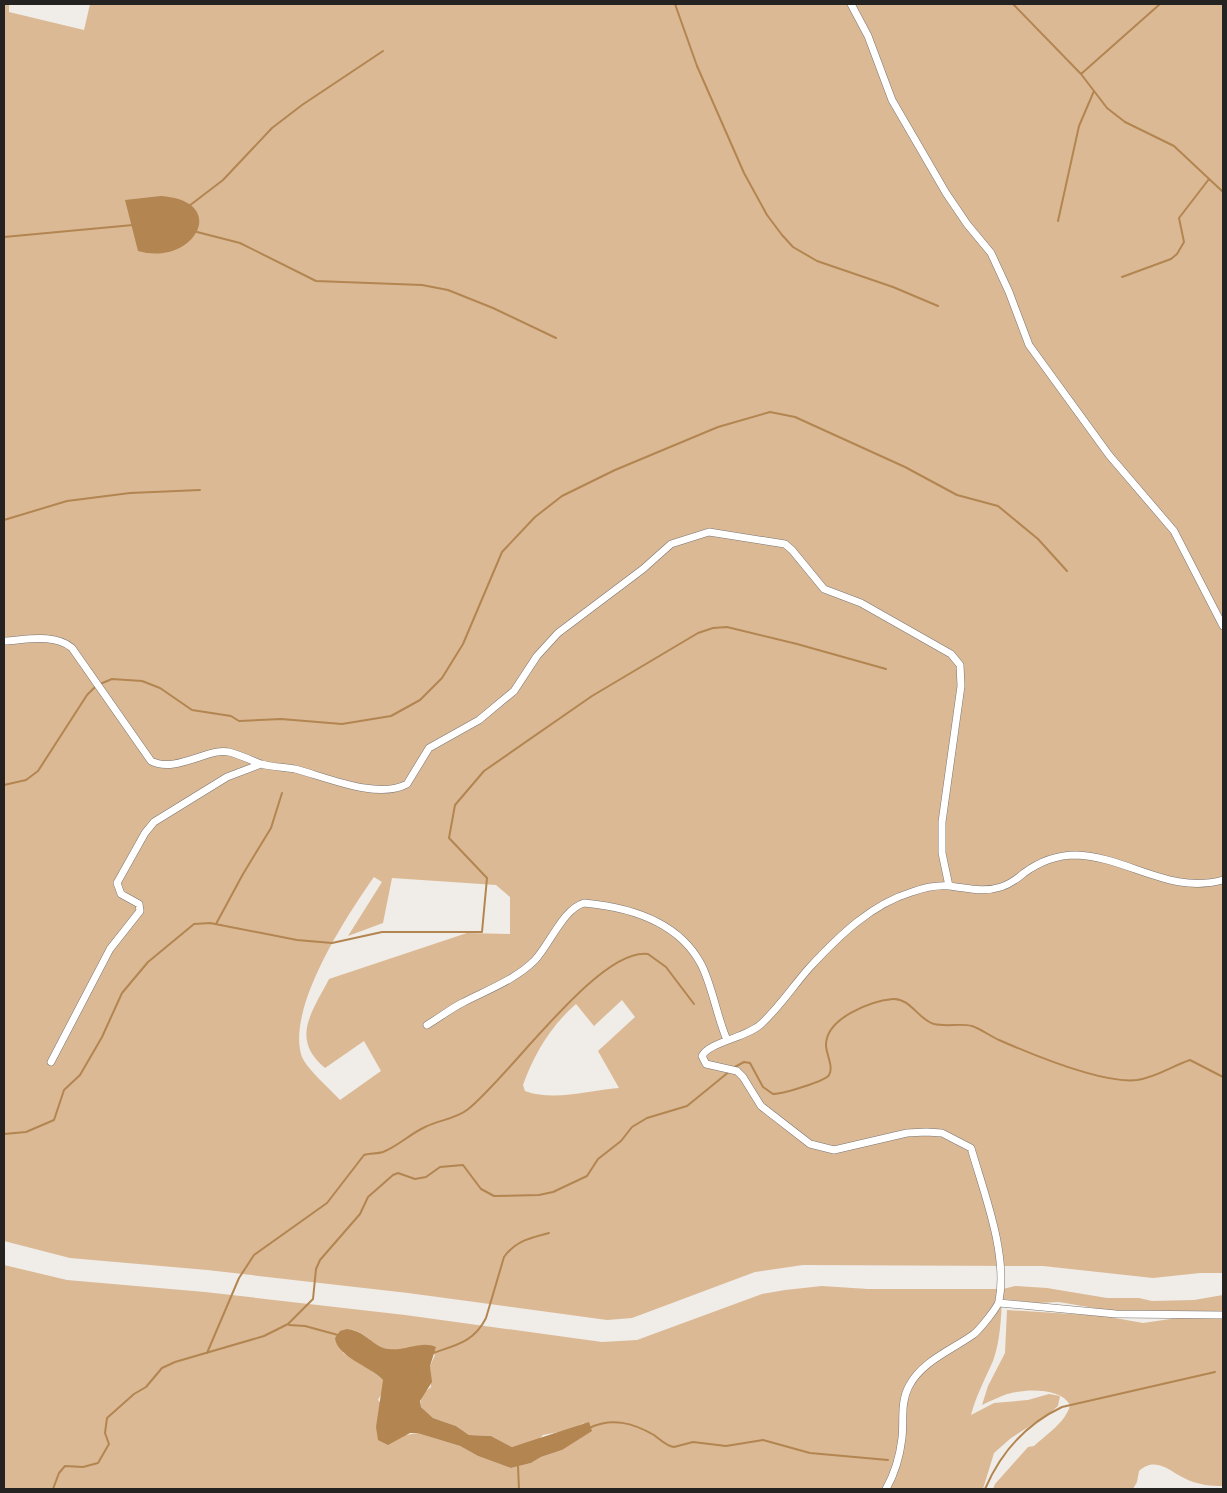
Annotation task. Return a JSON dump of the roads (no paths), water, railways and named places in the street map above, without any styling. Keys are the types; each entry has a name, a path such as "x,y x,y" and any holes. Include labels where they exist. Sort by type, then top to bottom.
{"street":[{"path":"851,4 868,36 892,100 946,193 967,224 991,253 1009,292 1029,345 1109,455 1174,531 1223,626"},
{"path":"4,641 55,640 66,643 151,760 156,763 187,761 223,751 261,764 295,769 361,787 389,789 401,787 413,777 422,756 429,748 493,710 514,691 547,644 643,569 671,544 709,532 740,539 776,542 792,550 824,589 861,603 910,630 951,654 960,665 961,686 941,842 949,886"},
{"path":"52,1062 110,949 140,911 139,904 121,894 117,883 149,827 227,777 261,764"},
{"path":"886,1489 893,1474 902,1439 903,1406 910,1385 924,1367 975,1333 999,1303 1000,1268 994,1230 971,1148 942,1133 926,1132 907,1133 834,1150 810,1144 794,1134 761,1106 743,1077 737,1071 714,1067 702,1060 704,1051 727,1040 745,1035 759,1026 810,967 877,907 886,901 913,892 949,886 977,891 1003,887 1043,863 1064,856 1097,858 1159,878 1192,885 1206,885 1223,880"},
{"path":"427,1026 461,1004 511,978 527,967 546,946 567,914 578,905 584,903 641,914 661,924 684,942 695,954 705,974 727,1040"},
{"path":"999,1303 1116,1314 1223,1315"}],"waterway":[{"path":"675,4 697,66 744,173 767,215 782,235 793,247 817,261 893,287 938,306"},
{"path":"1013,4 1081,74 1107,108 1125,122 1174,146 1223,192"},
{"path":"1081,74 1160,4"},
{"path":"189,206 223,180 272,128 302,105 383,51"},
{"path":"1058,221 1079,126 1094,91"},
{"path":"1122,277 1171,259 1177,254 1184,242 1179,218 1209,179"},
{"path":"4,237 133,225"},
{"path":"197,232 240,243 316,281 422,285 448,290 493,308 556,338"},
{"path":"100,684 112,679 142,681 160,688 192,710 231,716 239,721 281,719 342,724 391,716 420,700 442,678 463,644 502,552 535,517 562,496 615,470 718,427 770,412 795,417 905,467 957,495 998,506 1038,539 1067,571"},
{"path":"4,520 67,501 130,493 200,490"},
{"path":"4,1134 26,1132 54,1120 64,1090 80,1075 102,1037 122,993 148,962 194,924 210,923 297,940 332,943 382,932 482,932 487,878 449,838 455,805 484,771 592,696 698,633 713,628 727,627 886,669"},
{"path":"4,785 26,780 38,771 87,695 96,686"},
{"path":"216,924 271,828 282,793"},
{"path":"207,1353 239,1278 254,1255 327,1203 364,1155 383,1152 425,1127 467,1110 579,992 604,971 628,957 648,954 666,967 694,1004"},
{"path":"733,1068 744,1062 750,1063 763,1087 773,1094 794,1090 826,1078 830,1072 826,1045 828,1035 833,1027 841,1019 862,1007 893,999 909,1005 934,1024 972,1026 999,1040 1048,1060 1087,1073 1123,1080 1137,1080 1158,1074 1190,1060 1223,1077"},
{"path":"53,1489 59,1473 65,1466 83,1467 98,1463 109,1444 105,1433 107,1418 134,1394 146,1387 162,1368 175,1362 264,1336 288,1324 313,1299 316,1269 320,1260 360,1214 368,1197 393,1175 398,1173 415,1179 426,1177 440,1167 463,1165 481,1189 494,1196 539,1195 553,1192 587,1176 598,1159 621,1141 632,1127 647,1118 687,1106 730,1071"},
{"path":"433,1353 464,1341 476,1332 486,1318 504,1257 519,1243 549,1233"},
{"path":"289,1325 305,1326 338,1335"},
{"path":"985,1489 999,1463 1016,1440 1037,1422 1062,1407 1215,1372"},
{"path":"589,1428 606,1423 622,1423 638,1427 674,1447 693,1442 726,1446 763,1440 810,1453 888,1460"},
{"path":"518,1466 519,1489"}]}
